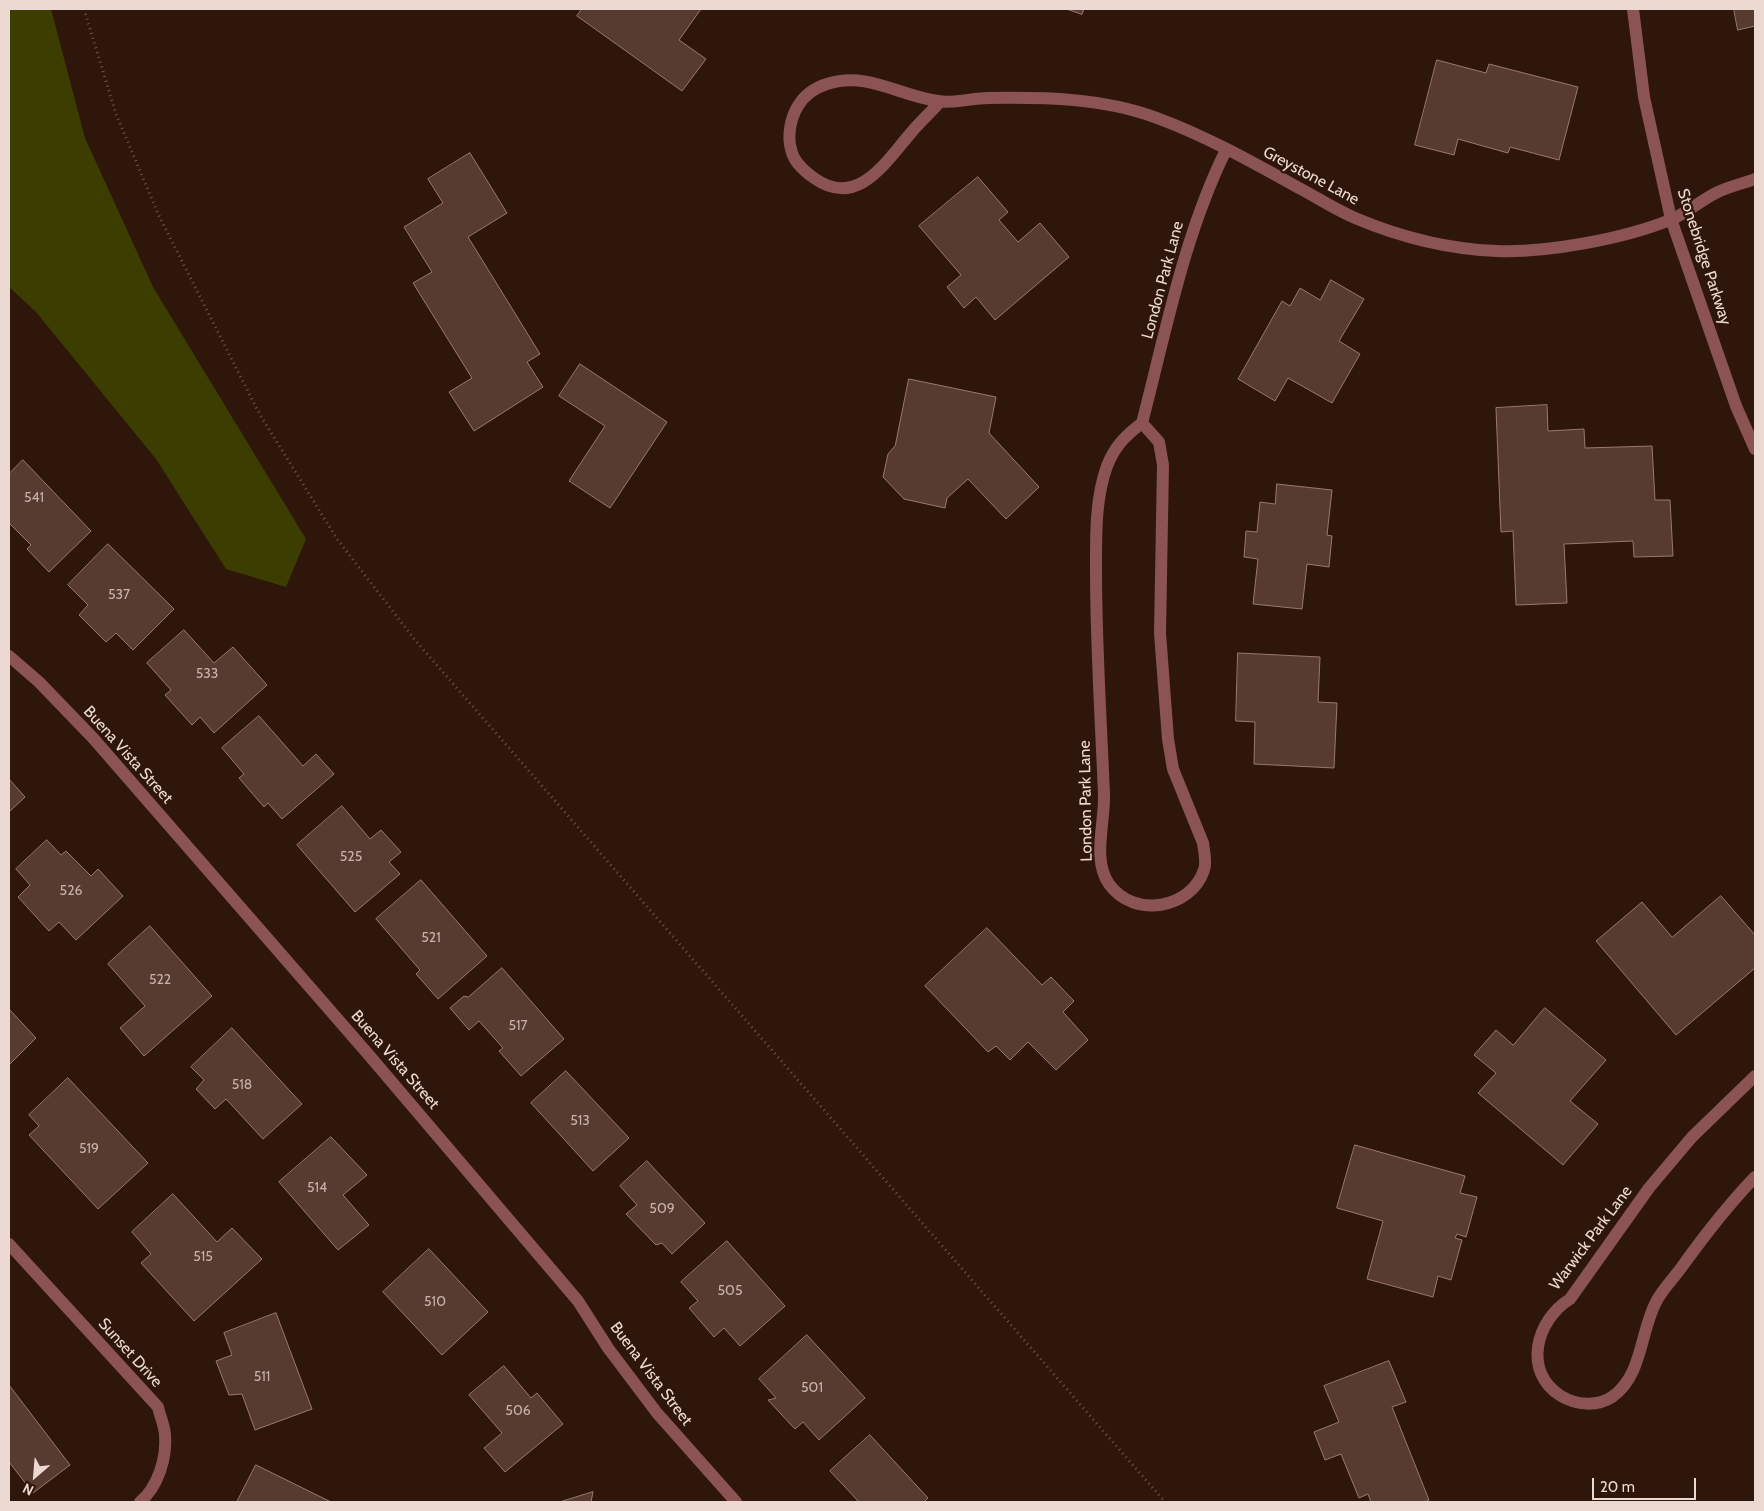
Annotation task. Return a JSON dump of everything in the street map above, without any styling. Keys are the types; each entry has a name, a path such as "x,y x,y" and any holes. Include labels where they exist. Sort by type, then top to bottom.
{"street":[{"name":"Stonebridge Parkway","path":"1633,9 1644,97 1671,220 1736,406 1755,449"},
{"name":"Greystone Lane","path":"940,102 874,175 858,185 841,188 827,186 803,169 792,153 790,131 794,115 805,96 828,84 853,79 867,81 940,102 976,98 1022,98 1068,100 1108,105 1155,117 1226,150 1352,217 1405,237 1451,247 1497,251 1541,250 1604,238 1671,220 1716,192 1755,179"},
{"name":"London Park Lane","path":"1142,423 1159,442 1163,465 1160,633 1168,740 1173,769 1203,843 1205,856 1204,869 1188,894 1172,903 1155,906 1139,905 1124,897 1109,884 1102,866 1101,847 1104,797 1096,628 1096,525 1107,467 1121,440 1142,423 1189,244 1207,188 1226,150"},
{"name":"Buena Vista Street","path":"9,656 39,682 93,738 368,1054 578,1302 608,1348 657,1413 736,1502"},
{"name":"Warwick Park Lane","path":"1755,1076 1692,1137 1649,1188 1570,1299 1551,1314 1545,1322 1538,1341 1539,1362 1544,1381 1552,1389 1572,1402 1585,1404 1601,1402 1612,1397 1628,1377 1638,1360 1656,1301 1729,1205 1755,1177"},
{"name":"Sunset Drive","path":"9,1244 158,1407 165,1435 161,1469 150,1494 140,1502"}],"path":[{"path":"84,9 116,114 159,216 260,415 337,539 422,647 1166,1502"}],"shaded area":[{"path":"9,9 51,9 85,138 153,287 306,539 286,587 226,569 156,459 36,312 9,287"}],"building":[{"path":"582,9 701,9 679,40 706,59 682,91 577,16"},
{"path":"1067,9 1084,9 1082,14"},
{"path":"1734,9 1755,9 1755,26 1738,30"},
{"path":"1437,60 1486,73 1489,64 1578,87 1559,160 1510,147 1508,153 1458,139 1454,155 1415,145"},
{"path":"470,153 507,213 468,237 540,354 527,362 543,387 474,431 449,392 472,378 413,283 432,272 404,227 443,203 428,179"},
{"path":"978,177 1008,212 999,220 1018,242 1040,223 1069,257 995,320 976,297 964,308 947,287 961,275 919,226"},
{"path":"1331,280 1364,299 1339,341 1360,354 1332,403 1288,378 1275,401 1238,379 1282,301 1290,306 1300,288 1320,300"},
{"path":"580,364 667,422 610,508 569,481 605,426 559,396"},
{"path":"909,379 996,397 989,433 1039,487 1006,519 968,479 947,498 945,508 904,499 883,477 888,454 895,446"},
{"path":"1547,405 1548,431 1584,429 1585,448 1652,446 1655,500 1670,500 1673,556 1634,557 1633,541 1564,544 1567,603 1516,605 1513,531 1501,532 1496,408"},
{"path":"23,460 91,531 49,572 27,549 31,545 9,523 9,474"},
{"path":"1277,484 1332,490 1327,535 1332,536 1329,567 1307,564 1302,609 1253,604 1258,559 1244,557 1246,531 1257,532 1260,502 1275,504"},
{"path":"108,544 174,609 133,650 116,633 106,642 79,615 88,605 68,585"},
{"path":"184,630 214,663 233,647 267,685 214,733 200,717 192,725 165,695 171,690 147,663"},
{"path":"1238,653 1320,657 1318,702 1337,703 1334,768 1254,764 1255,722 1236,721"},
{"path":"259,716 303,766 316,754 334,774 282,819 268,803 264,807 239,778 244,774 222,748"},
{"path":"9,779 25,797 9,812"},
{"path":"342,806 370,839 381,830 401,852 389,862 400,874 355,912 297,845"},
{"path":"47,840 61,855 66,851 91,876 98,869 123,896 76,940 59,922 49,931 18,897 30,885 16,869"},
{"path":"421,880 487,956 438,999 416,974 420,970 376,919"},
{"path":"1721,896 1755,935 1755,968 1676,1035 1596,941 1642,902 1672,937"},
{"path":"150,926 212,996 144,1056 120,1028 145,1006 108,964"},
{"path":"987,928 1042,985 1051,977 1074,1001 1063,1012 1088,1040 1056,1070 1028,1042 1010,1060 996,1046 988,1052 925,986"},
{"path":"502,968 564,1039 521,1076 499,1051 503,1048 479,1021 469,1030 450,1008 464,996 468,997"},
{"path":"1545,1008 1606,1060 1570,1101 1598,1124 1563,1165 1478,1093 1496,1073 1474,1055 1496,1030 1513,1045"},
{"path":"9,1009 36,1038 9,1065"},
{"path":"232,1028 302,1104 263,1139 226,1099 215,1109 196,1089 204,1080 191,1067"},
{"path":"566,1071 629,1138 593,1171 531,1103"},
{"path":"68,1078 148,1163 98,1209 29,1135 39,1126 29,1115"},
{"path":"331,1137 367,1175 343,1195 369,1225 338,1250 279,1182"},
{"path":"1355,1145 1465,1176 1460,1193 1477,1197 1466,1237 1457,1234 1455,1238 1462,1240 1451,1280 1438,1276 1433,1297 1367,1279 1383,1221 1337,1208"},
{"path":"647,1161 705,1223 672,1254 662,1243 656,1245 626,1214 637,1205 620,1186"},
{"path":"173,1194 217,1242 232,1228 262,1259 194,1321 141,1263 151,1254 132,1232"},
{"path":"727,1241 785,1306 740,1346 724,1328 714,1337 689,1308 698,1301 681,1282"},
{"path":"429,1249 488,1312 442,1355 383,1292"},
{"path":"276,1313 312,1409 255,1430 242,1394 229,1395 216,1361 232,1355 224,1333"},
{"path":"807,1335 865,1398 819,1440 803,1422 795,1429 768,1400 776,1398 759,1379"},
{"path":"1389,1361 1406,1402 1392,1407 1429,1500 1424,1502 1371,1502 1368,1494 1359,1498 1341,1454 1325,1460 1314,1432 1339,1422 1324,1386"},
{"path":"504,1366 531,1398 537,1393 563,1424 505,1472 484,1448 502,1433 469,1395"},
{"path":"9,1385 70,1465 33,1493 9,1462"},
{"path":"870,1435 928,1498 924,1502 859,1502 830,1471"},
{"path":"256,1465 331,1502 237,1502"},
{"path":"593,1492 591,1502 560,1502"}]}
